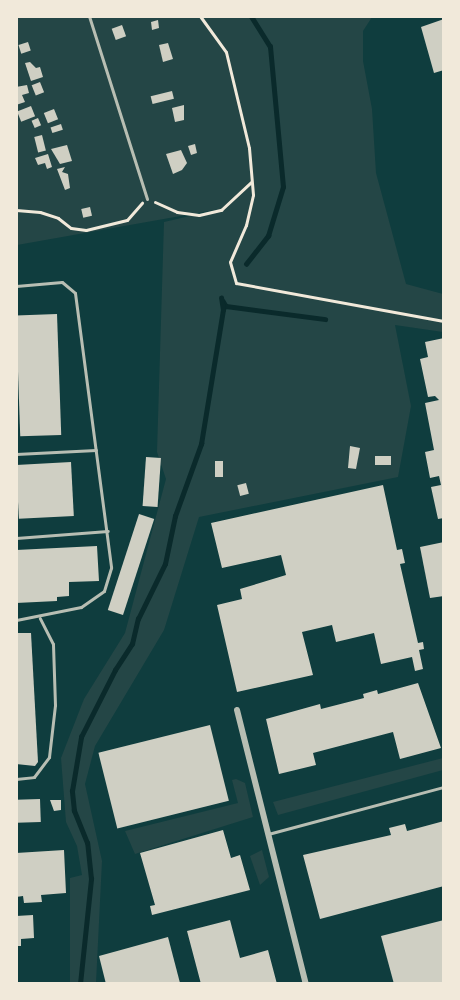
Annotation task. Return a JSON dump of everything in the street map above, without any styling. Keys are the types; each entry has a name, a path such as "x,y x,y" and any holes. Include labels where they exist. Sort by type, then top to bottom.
{"street":[{"path":"237,710 306,984"}],"lane":[{"path":"89,16 147,199"},
{"path":"16,286 62,282 75,293 108,531 111,568 104,591 81,607 40,618 16,620"},
{"path":"16,454 96,450"},
{"path":"16,538 108,531"},
{"path":"16,779 34,777 49,757 55,705 53,644 40,618"},
{"path":"268,834 444,787"}],"path":[{"path":"200,16 226,52 249,148 252,181 246,225 230,262 236,283 444,321"},
{"path":"16,210 40,212 58,218 70,228 86,230 127,220 147,199 177,212 199,215 221,210 252,181"}],"shaded area":[{"path":"16,17 372,17 363,31 363,61 372,109 376,173 406,284 443,294 443,332 395,325 411,406 398,477 199,517 164,630 95,746 85,784 102,861 96,983 70,983 70,878 82,875 77,846 66,822 61,758 84,699 125,633 166,479 157,452 164,222 220,209 17,245"},
{"path":"443,758 443,770 278,815 273,802"},
{"path":"236,779 245,783 253,817 135,854 125,831 238,803 232,780"},
{"path":"262,850 269,877 260,885 250,856"}],"building":[{"path":"444,19 444,70 434,73 421,27"},
{"path":"158,20 159,28 152,30 151,22"},
{"path":"122,25 126,36 116,40 112,29"},
{"path":"28,42 31,51 21,54 18,45"},
{"path":"168,43 173,59 163,62 159,45"},
{"path":"30,62 36,68 40,67 43,77 31,81 25,63"},
{"path":"40,82 44,92 36,96 32,85"},
{"path":"27,85 29,93 22,95 25,102 16,105 16,87"},
{"path":"172,91 174,99 153,104 151,96"},
{"path":"184,105 184,120 175,122 172,108"},
{"path":"31,106 35,116 21,122 17,112"},
{"path":"54,109 58,119 48,123 44,113"},
{"path":"38,118 41,125 35,128 32,121"},
{"path":"61,124 63,130 52,133 51,127"},
{"path":"42,135 46,151 38,152 34,137"},
{"path":"195,144 197,153 191,155 188,146"},
{"path":"67,145 72,161 60,164 51,149"},
{"path":"181,150 187,163 182,170 173,174 166,154"},
{"path":"48,154 52,167 47,169 45,163 38,165 35,158"},
{"path":"65,167 62,172 68,174 70,188 65,190 57,169"},
{"path":"90,207 92,216 83,218 81,209"},
{"path":"57,314 61,435 20,436 16,315"},
{"path":"444,338 444,518 438,519 431,487 441,485 439,476 430,478 425,452 434,450 425,403 439,400 435,396 428,397 420,359 428,357 425,342"},
{"path":"350,446 360,448 356,469 348,468"},
{"path":"375,456 391,456 391,465 375,465"},
{"path":"146,457 161,458 158,507 143,506"},
{"path":"215,461 223,461 223,477 215,477"},
{"path":"71,462 74,516 19,519 16,465"},
{"path":"246,483 249,494 240,496 237,485"},
{"path":"383,485 397,550 402,549 405,563 400,564 418,643 423,642 424,649 419,650 423,669 415,671 412,657 381,664 374,633 336,642 332,625 302,632 313,675 237,692 217,605 242,599 240,589 286,575 281,555 222,568 211,523"},
{"path":"139,514 154,519 123,615 108,610"},
{"path":"444,542 444,596 430,598 420,547"},
{"path":"97,546 99,581 69,582 69,596 57,597 57,601 16,603 16,550"},
{"path":"16,633 31,633 38,762 35,766 16,764"},
{"path":"418,683 441,748 400,759 393,732 313,753 316,765 279,774 266,719 320,704 321,709 364,698 363,694 377,690 378,694"},
{"path":"210,725 229,801 117,829 98,753"},
{"path":"40,799 41,822 17,823 16,800"},
{"path":"50,800 61,800 61,810 54,811"},
{"path":"444,821 444,886 320,919 303,855 391,835 389,828 405,824 407,831"},
{"path":"223,830 231,858 240,855 250,890 152,915 150,906 155,905 140,853"},
{"path":"64,850 66,893 41,895 42,902 24,903 23,896 16,897 16,853"},
{"path":"33,915 34,938 21,939 21,946 16,946 16,916"},
{"path":"230,920 240,958 268,950 277,984 201,984 187,931"},
{"path":"444,920 444,984 394,984 381,936"},
{"path":"168,937 180,983 106,984 99,956"}],"waterway":[{"path":"246,264 268,236 283,187 270,47 251,16"},
{"path":"80,984 91,879 87,843 74,811 72,791 81,737 115,670 132,644 138,619 165,564 175,516 201,444 223,310 221,298"},
{"path":"223,301 226,306 325,319"}]}
